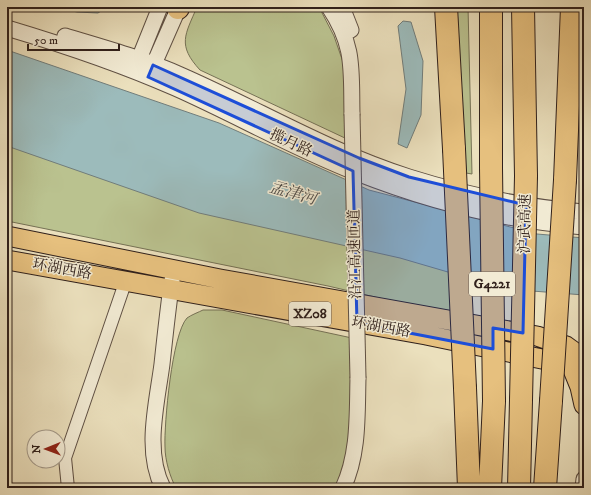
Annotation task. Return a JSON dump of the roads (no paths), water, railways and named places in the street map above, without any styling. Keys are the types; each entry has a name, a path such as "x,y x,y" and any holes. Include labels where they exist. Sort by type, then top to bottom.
{"highway":[{"path":"446,7 454,149 469,488"},
{"name":"G4221","path":"490,488 494,401 491,168 491,7"},
{"name":"沪武高速","path":"519,488 526,176 523,7"},
{"path":"546,488 565,180 572,7"}],"main road":[{"name":"环湖西路","path":"7,236 298,294 429,315 537,336 566,346 582,360"},
{"name":"环湖西路","path":"7,260 126,280 426,335 571,365 580,387 584,405"}],"street":[{"path":"136,66 174,7"},
{"path":"151,71 174,7"},
{"name":"沿江高速匝道","path":"329,7 341,25 349,48 352,67 358,378 354,458 343,488"},
{"name":"沿江高速匝道","path":"342,7 352,33 357,64 352,114"},
{"name":"揽月路","path":"7,18 104,47 136,66"},
{"name":"揽月路","path":"7,28 151,71 182,75 352,155 409,177 504,202 584,212"},
{"name":"揽月路","path":"151,71 175,88 356,173 433,198 480,210 539,221 584,226"},
{"path":"163,488 155,461 154,434 174,269"},
{"path":"68,488 65,458 126,280"},
{"path":"583,488 584,479"}],"water":[{"path":"55,7 107,7 98,13 77,12"},
{"path":"403,21 411,22 423,61 421,115 407,148 398,144 406,89 398,26"},
{"name":"孟津河","path":"7,50 219,123 369,190 537,234 584,238 584,295 506,289 400,258 199,213 7,146"}]}
